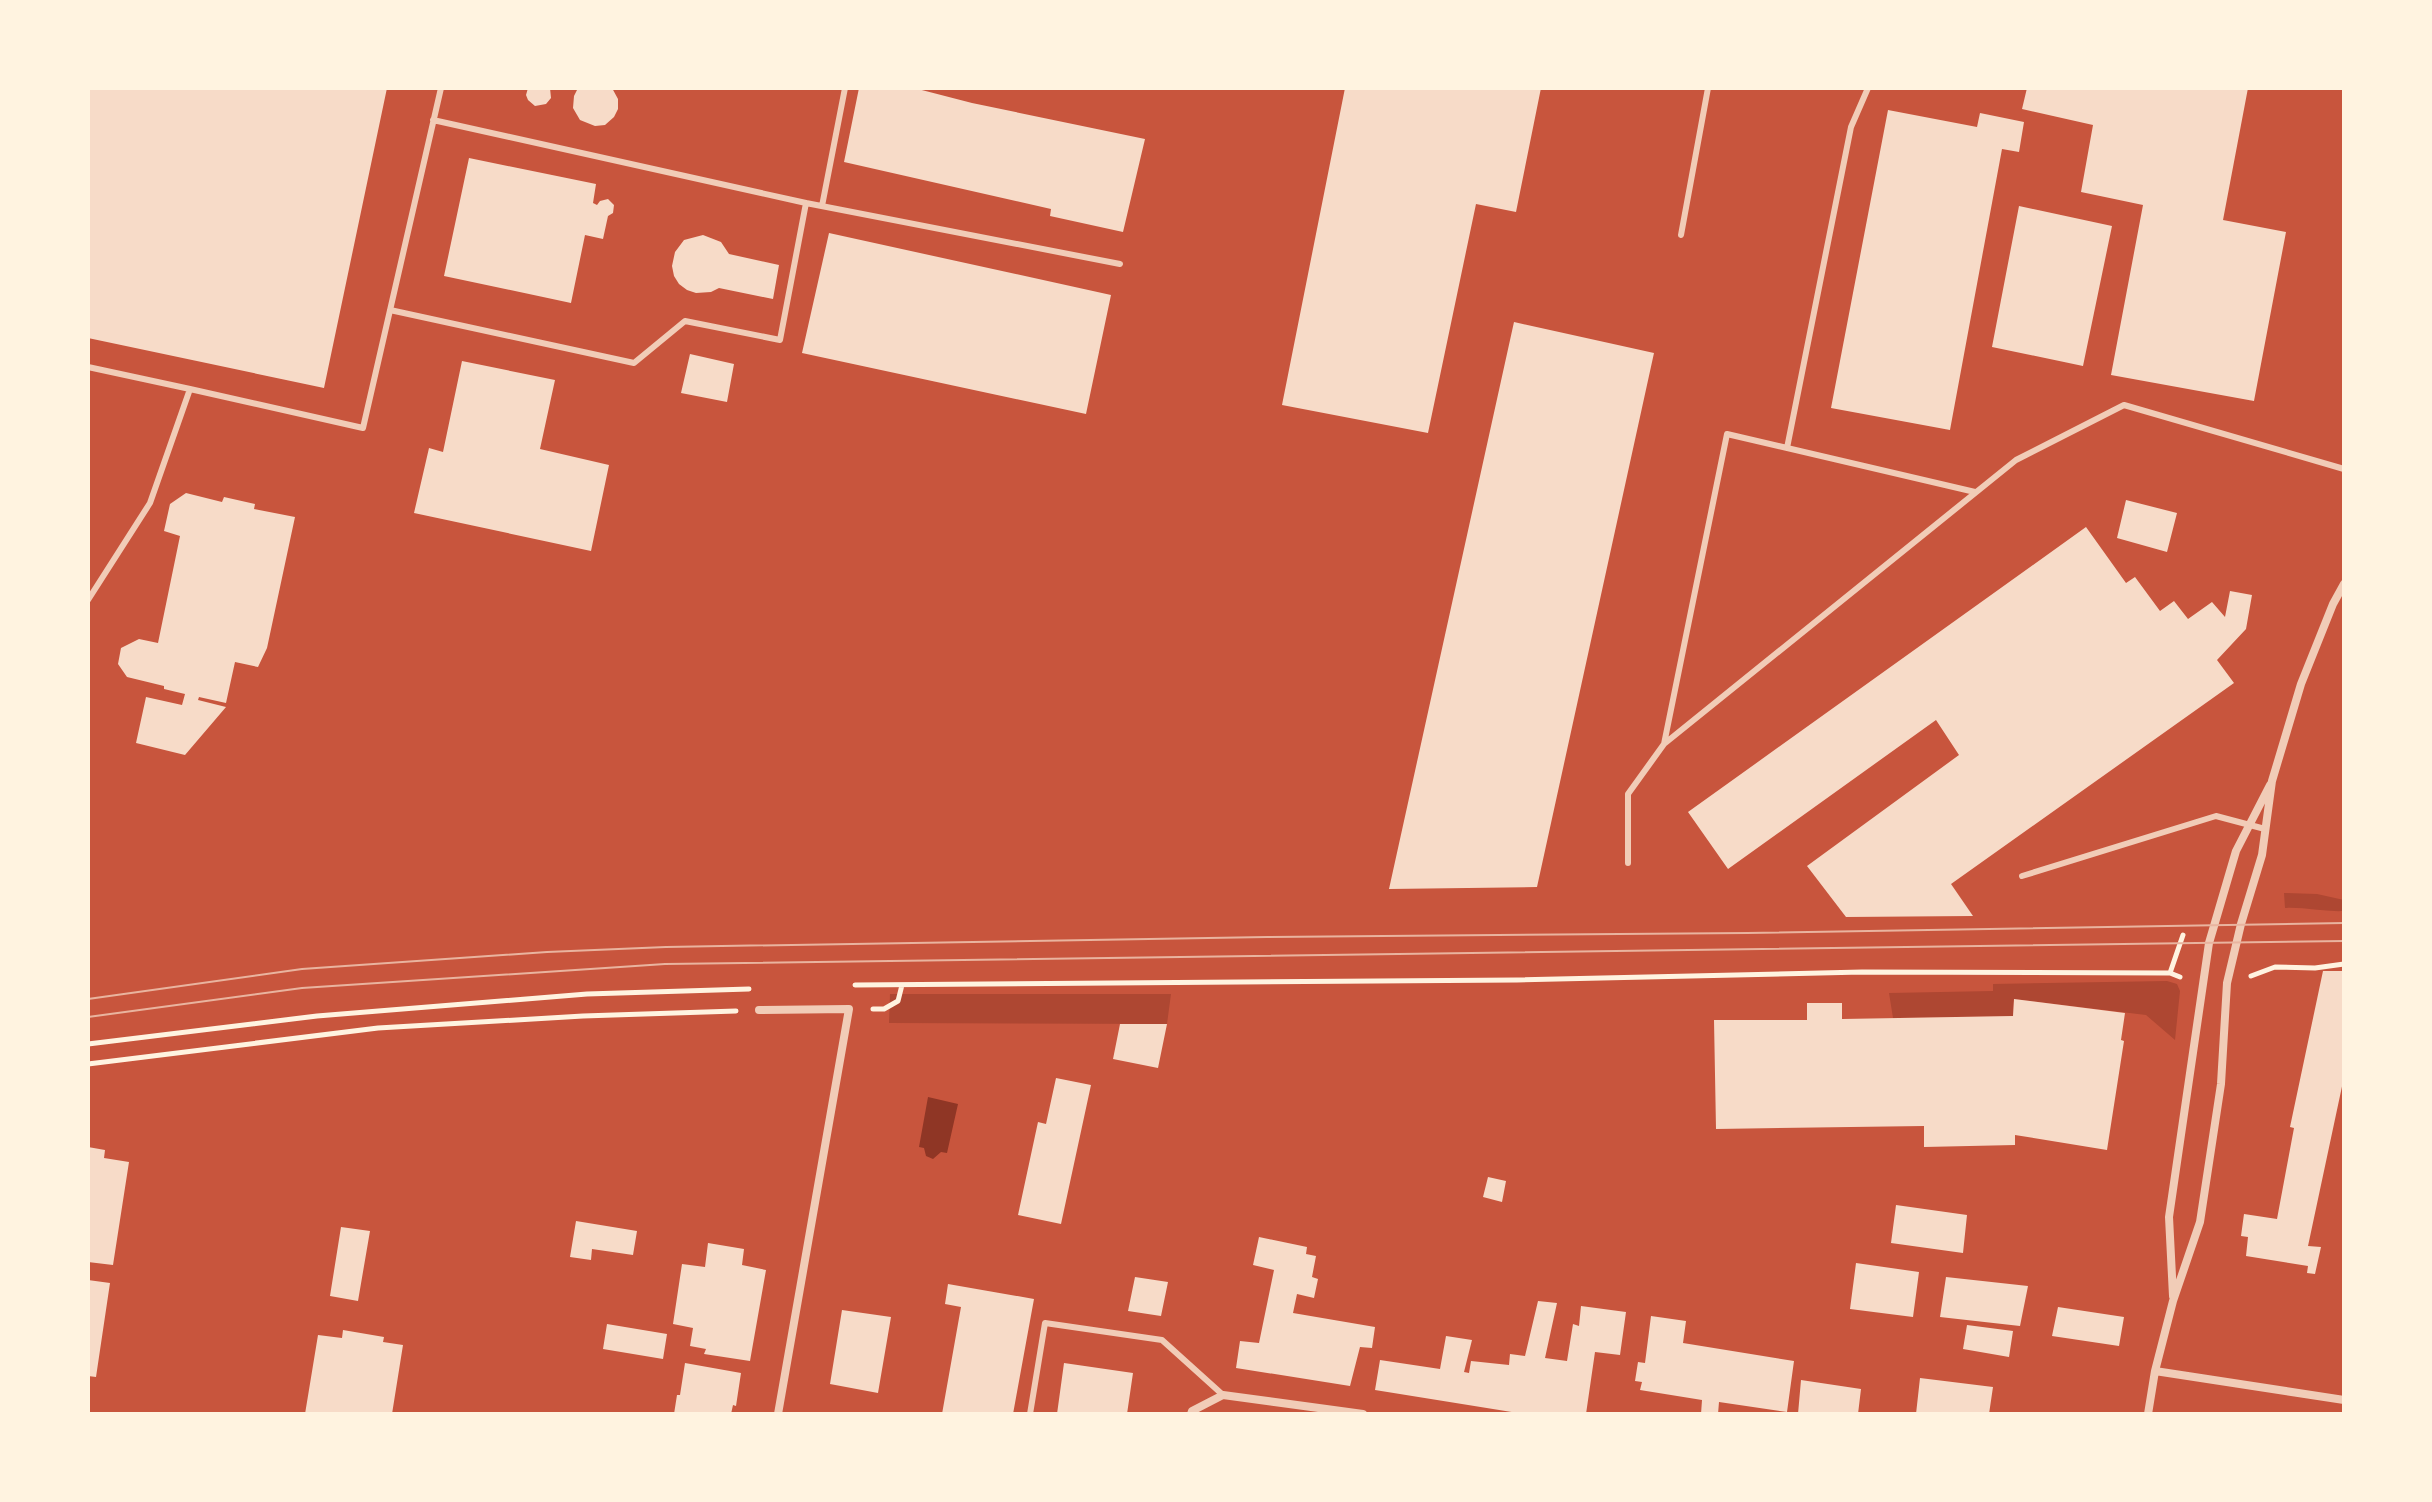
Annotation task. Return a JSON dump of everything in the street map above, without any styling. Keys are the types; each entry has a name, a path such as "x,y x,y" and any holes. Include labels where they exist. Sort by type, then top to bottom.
{"street":[{"path":"2148,1414 2155,1371 2173,1301 2200,1222 2221,1084 2227,983 2262,855 2272,781 2301,684 2344,584"},
{"path":"2173,1301 2169,1217 2209,943 2236,851 2272,781"},
{"path":"759,1010 849,1009 778,1414"},
{"path":"2155,1371 2344,1400"},
{"path":"1191,1414 1223,1395 1363,1414"}],"lane":[{"path":"88,367 363,428 441,88"},
{"path":"822,206 845,88"},
{"path":"1681,235 1708,88"},
{"path":"1787,448 1851,127 1868,88"},
{"path":"433,120 806,203 1120,264"},
{"path":"390,310 634,363 685,321 780,340 806,203"},
{"path":"88,600 150,503 190,389"},
{"path":"1628,863 1628,794 1664,744 2016,460 2124,405 2344,469"},
{"path":"1664,744 1727,434 1975,492"},
{"path":"2022,876 2216,816 2265,829"},
{"path":"1030,1414 1045,1323 1162,1340 1223,1395"}],"path":[{"path":"2170,973 2187,925"},
{"path":"2250,976 2275,967 2315,968 2344,964"},
{"path":"854,985 1517,980 1862,972 2170,973 2192,982"},
{"path":"849,1009 884,1009 898,1001 902,985"},
{"path":"88,1044 317,1016 587,994 761,988"},
{"path":"88,1064 378,1028 759,1010"}],"shaded area":[{"path":"2284,893 2317,894 2344,900 2344,911 2285,908"},
{"path":"2167,981 2177,984 2180,991 2175,1040 2146,1015 2014,999 2013,1016 1893,1018 1889,993 1993,991 1993,984"},
{"path":"890,994 1171,994 1167,1024 889,1023"},
{"path":"928,1097 958,1104 947,1153 941,1152 933,1159 926,1156 924,1148 919,1147"}],"building":[{"path":"88,88 387,88 324,388 88,338"},
{"path":"528,88 550,88 551,98 546,104 535,106 526,95"},
{"path":"578,88 612,88 618,99 614,117 605,125 595,126 580,120 573,108"},
{"path":"859,88 914,88 1145,139 1123,232 1050,216 1051,209 844,162"},
{"path":"1345,88 1541,88 1516,212 1476,204 1428,433 1282,405"},
{"path":"2027,88 2248,88 2223,220 2286,232 2254,401 2111,375 2143,205 2081,192 2093,125 2022,109"},
{"path":"1888,110 1977,127 1980,113 2024,122 2019,152 2002,149 1950,430 1831,408"},
{"path":"469,158 596,184 593,203 597,205 608,199 614,205 603,239 585,235 571,303 444,276"},
{"path":"2019,206 2112,226 2083,366 1992,347"},
{"path":"829,233 1111,295 1086,414 802,353"},
{"path":"703,235 721,242 729,254 779,265 773,299 719,288 696,293 679,284 672,266 675,252 684,240"},
{"path":"1514,322 1654,353 1537,887 1389,889"},
{"path":"690,354 734,364 727,402 681,393"},
{"path":"462,361 555,380 540,449 609,465 591,551 414,513 429,448 443,452"},
{"path":"186,493 222,502 224,497 255,504 254,509 295,517 267,648 258,667 235,662 226,703 199,697 198,700 226,707 185,755 136,743 146,697 182,705 185,694 127,677 118,664 121,648 139,639 158,643 180,536 164,531 170,504"},
{"path":"2126,500 2177,513 2167,552 2117,538"},
{"path":"2086,527 2126,583 2135,577 2160,611 2174,601 2188,619 2212,602 2225,617 2230,591 2252,595 2246,629 2217,660 2234,683 1951,884 1973,916 1846,917 1807,866 1959,755 1936,720 1728,869 1688,812"},
{"path":"2323,971 2344,971 2344,1077 2308,1246 2321,1247 2315,1274 2307,1273 2308,1266 2246,1256 2248,1237 2241,1236 2244,1214 2277,1219 2294,1128 2290,1127"},
{"path":"2014,999 2125,1013 2121,1040 2124,1041 2107,1150 2015,1135 2015,1145 1924,1147 1924,1126 1716,1129 1714,1020 1807,1020 1807,1003 1842,1003 1842,1019 2013,1016"},
{"path":"1120,1024 1167,1024 1158,1068 1113,1059"},
{"path":"1056,1078 1091,1085 1061,1224 1018,1215 1038,1122 1046,1124"},
{"path":"88,1147 105,1150 104,1158 129,1162 113,1265 88,1262"},
{"path":"1488,1177 1506,1181 1502,1202 1483,1197"},
{"path":"1896,1205 1967,1215 1963,1253 1891,1243"},
{"path":"576,1221 637,1231 633,1255 592,1249 591,1260 570,1257"},
{"path":"341,1227 370,1231 358,1301 330,1296"},
{"path":"1259,1237 1307,1247 1306,1254 1316,1256 1312,1277 1318,1279 1314,1298 1297,1294 1293,1313 1375,1327 1372,1348 1360,1347 1350,1386 1236,1368 1240,1341 1259,1343 1274,1270 1253,1265"},
{"path":"708,1243 744,1249 742,1265 766,1270 750,1361 704,1354 706,1349 690,1346 693,1328 673,1324 682,1264 705,1267"},
{"path":"1856,1263 1919,1272 1913,1317 1850,1309"},
{"path":"1135,1277 1168,1282 1161,1316 1128,1311"},
{"path":"1946,1277 2028,1286 2020,1326 1940,1317"},
{"path":"88,1280 110,1283 96,1377 88,1376"},
{"path":"948,1284 1034,1299 1013,1414 942,1414 961,1307 945,1304"},
{"path":"1538,1301 1557,1303 1545,1358 1567,1361 1573,1324 1579,1326 1581,1306 1626,1312 1620,1355 1595,1352 1586,1414 1524,1414 1375,1390 1380,1360 1440,1369 1446,1336 1472,1340 1464,1372 1469,1373 1471,1361 1509,1365 1510,1354 1525,1356"},
{"path":"2058,1307 2124,1317 2119,1346 2052,1336"},
{"path":"842,1310 891,1317 878,1393 830,1384"},
{"path":"1651,1316 1686,1321 1683,1343 1794,1361 1787,1412 1719,1402 1718,1414 1701,1414 1702,1400 1640,1390 1642,1382 1635,1381 1638,1362 1645,1363"},
{"path":"607,1324 667,1334 663,1359 603,1349"},
{"path":"1967,1325 2013,1331 2009,1357 1963,1349"},
{"path":"343,1330 384,1337 383,1342 403,1345 392,1414 305,1414 318,1335 342,1338"},
{"path":"685,1363 741,1373 736,1406 733,1405 731,1414 674,1414"},
{"path":"1064,1363 1133,1373 1127,1414 1057,1414"},
{"path":"1920,1378 1993,1387 1989,1414 1916,1414"},
{"path":"1801,1380 1861,1389 1858,1414 1798,1414"}],"tram line":[{"path":"88,999 302,969 666,947 2344,923"},
{"path":"88,1017 302,988 665,964 2344,941"}]}
